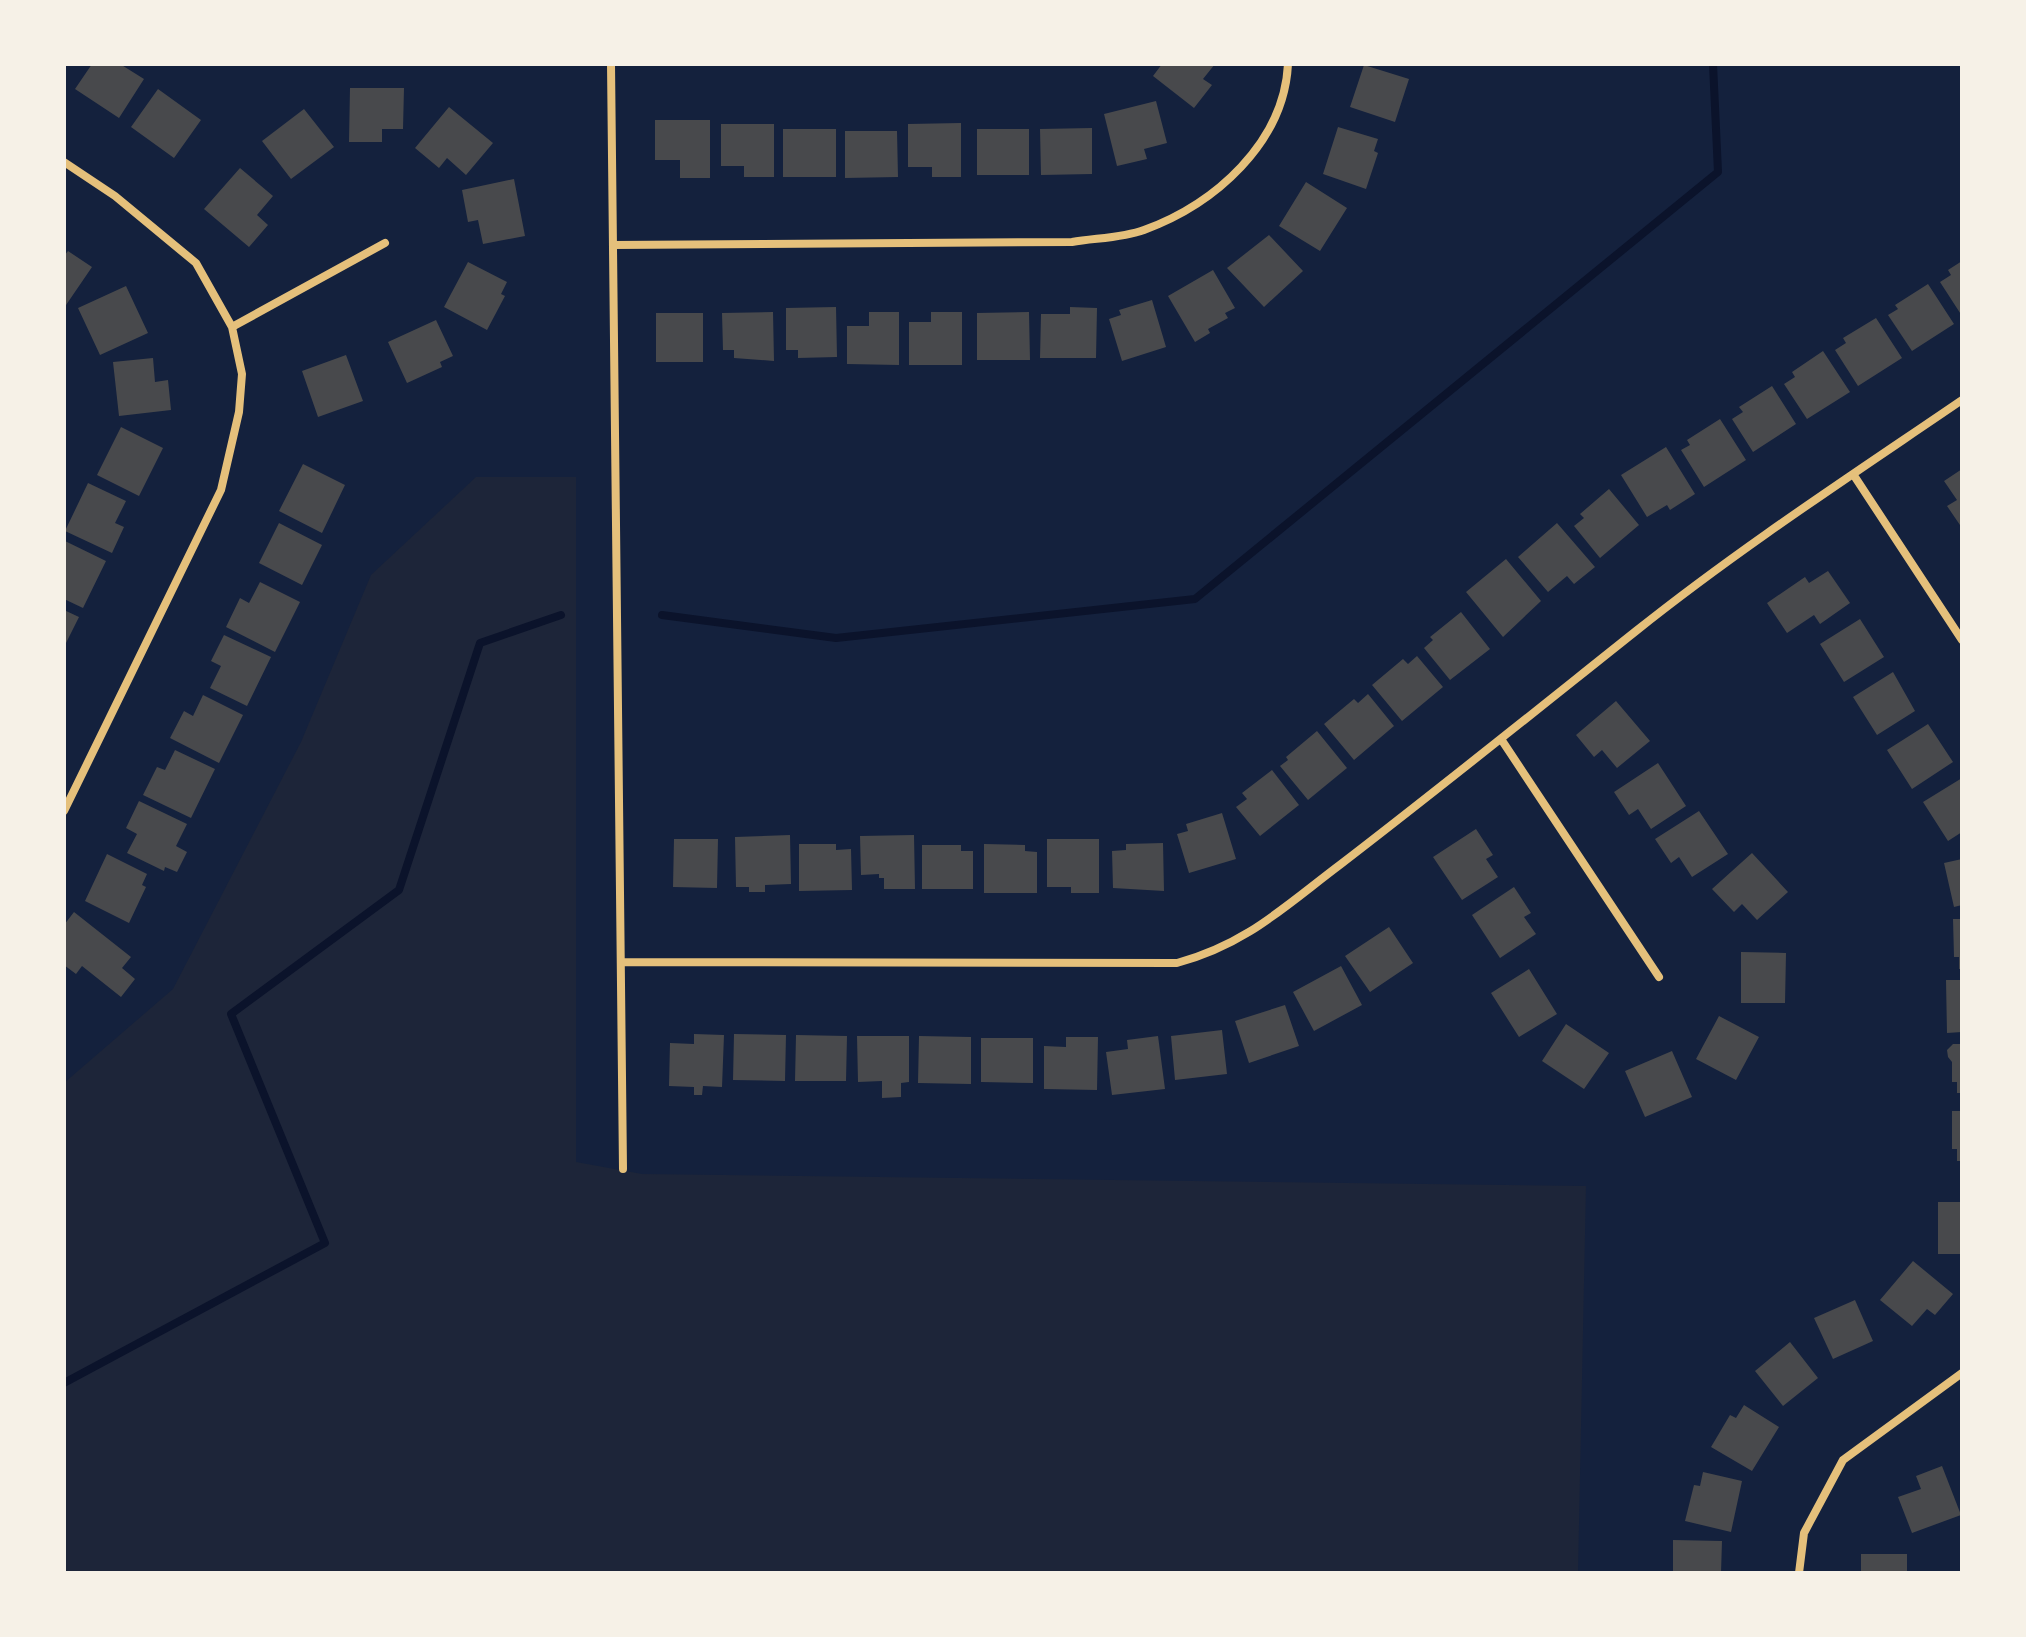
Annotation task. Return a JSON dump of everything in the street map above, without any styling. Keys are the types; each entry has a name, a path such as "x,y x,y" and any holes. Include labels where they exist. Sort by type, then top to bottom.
{"street":[{"path":"611,64 623,1169"},
{"path":"613,245 1072,242 1142,231 1201,202 1257,152 1286,90 1288,64"},
{"path":"64,162 115,196 196,263 232,327 242,374 239,412 221,490 64,811"},
{"path":"232,327 385,243"},
{"path":"621,962 1177,963 1234,943 1270,920 1651,619 1962,400"},
{"path":"1853,474 1962,640"},
{"path":"1501,739 1659,977"},
{"path":"1799,1573 1804,1533 1843,1460 1962,1373"}],"shaded area":[{"path":"476,477 576,477 576,1162 642,1174 1586,1186 1578,1573 64,1573 64,1083 173,989 301,742 371,575"}],"building":[{"path":"92,64 120,64 144,79 119,118 75,89"},
{"path":"1162,64 1215,64 1203,79 1212,85 1194,108 1153,76"},
{"path":"1364,65 1409,79 1395,122 1350,107"},
{"path":"350,88 404,88 403,129 382,129 382,142 349,142"},
{"path":"158,89 201,120 174,158 131,127"},
{"path":"1156,101 1167,143 1144,149 1147,159 1117,166 1104,114"},
{"path":"449,107 493,143 466,175 447,158 439,168 415,148"},
{"path":"304,109 334,147 291,179 262,141"},
{"path":"655,120 710,120 710,178 680,178 680,160 655,160"},
{"path":"961,123 961,177 932,177 932,167 908,167 908,124"},
{"path":"721,124 774,124 774,177 744,177 744,166 721,166"},
{"path":"1338,127 1378,139 1374,151 1378,153 1366,189 1323,174"},
{"path":"1092,128 1092,174 1041,175 1040,129"},
{"path":"783,129 836,129 836,177 783,177"},
{"path":"977,129 1029,129 1029,175 977,175"},
{"path":"845,131 897,131 898,177 845,178"},
{"path":"240,168 273,196 257,215 268,225 249,247 204,209"},
{"path":"514,179 525,236 483,244 478,220 468,222 462,190"},
{"path":"1306,182 1347,208 1320,251 1279,226"},
{"path":"1269,235 1303,271 1264,307 1227,268"},
{"path":"68,251 92,267 64,308 64,256"},
{"path":"1962,261 1962,316 1940,282 1951,275 1948,270"},
{"path":"468,262 507,282 501,294 505,296 487,330 444,307"},
{"path":"1213,270 1235,308 1225,313 1228,318 1208,329 1210,333 1195,342 1168,296"},
{"path":"1928,284 1954,324 1912,351 1888,315 1898,309 1895,305"},
{"path":"126,286 148,333 100,355 78,308"},
{"path":"1152,300 1166,347 1122,361 1109,319 1121,315 1119,310"},
{"path":"836,307 837,357 798,358 798,350 786,350 786,308"},
{"path":"1070,307 1097,308 1096,358 1040,358 1041,314 1070,314"},
{"path":"773,312 774,361 734,358 734,350 723,350 722,313"},
{"path":"869,312 899,312 899,365 847,364 847,326 869,326"},
{"path":"931,312 962,312 962,365 909,365 909,322 931,322"},
{"path":"1029,312 1030,360 977,360 977,313"},
{"path":"656,313 703,313 703,362 656,362"},
{"path":"1876,318 1902,358 1858,386 1835,350 1846,343 1843,338"},
{"path":"436,320 453,356 440,362 442,367 407,383 388,342"},
{"path":"1823,351 1850,392 1807,419 1784,384 1795,377 1792,372"},
{"path":"346,355 363,401 318,417 302,371"},
{"path":"153,358 155,382 168,380 171,410 119,416 113,362"},
{"path":"1772,386 1796,424 1753,452 1732,419 1743,412 1739,407"},
{"path":"1720,419 1746,460 1704,487 1681,450 1690,445 1687,440"},
{"path":"121,427 163,448 139,496 97,475"},
{"path":"1666,447 1695,494 1670,510 1667,505 1647,517 1621,475"},
{"path":"303,464 345,485 322,533 279,511"},
{"path":"1962,469 1962,528 1947,506 1957,500 1944,481"},
{"path":"88,483 126,501 115,523 124,527 112,553 65,531"},
{"path":"1609,489 1639,525 1600,558 1574,526 1584,518 1580,514"},
{"path":"279,523 322,545 302,585 259,563"},
{"path":"1557,523 1595,567 1574,584 1567,576 1548,592 1518,557"},
{"path":"65,541 106,561 83,608 64,599"},
{"path":"1506,559 1541,601 1503,637 1466,592"},
{"path":"1828,571 1850,603 1820,624 1814,615 1787,633 1767,603 1805,577 1809,583"},
{"path":"260,582 300,602 275,652 226,627 240,598 249,603"},
{"path":"64,610 79,617 64,647"},
{"path":"1461,612 1490,649 1450,680 1424,648 1433,640 1430,637"},
{"path":"1860,619 1884,657 1844,682 1820,644"},
{"path":"224,635 271,657 247,706 210,688 221,666 211,661"},
{"path":"1417,656 1443,687 1402,721 1372,685 1403,659 1408,664"},
{"path":"1893,672 1915,711 1877,735 1853,697"},
{"path":"1368,694 1394,726 1354,760 1324,724 1354,699 1358,703"},
{"path":"203,695 243,715 219,763 170,738 184,711 193,716"},
{"path":"1616,701 1650,741 1617,768 1602,750 1594,757 1576,735"},
{"path":"1928,724 1953,762 1912,789 1887,750"},
{"path":"1317,731 1347,768 1308,800 1280,766 1288,760 1286,757"},
{"path":"175,750 215,769 191,818 143,795 157,767 165,770"},
{"path":"1658,763 1686,806 1651,829 1638,809 1629,815 1614,792"},
{"path":"1272,770 1299,805 1260,836 1236,807 1247,799 1242,793"},
{"path":"1962,778 1962,832 1948,841 1923,802"},
{"path":"139,801 187,824 176,846 187,852 177,872 165,867 164,871 127,853 137,834 126,828"},
{"path":"1699,811 1728,854 1692,877 1679,857 1671,863 1655,839"},
{"path":"1222,813 1236,859 1189,873 1177,834 1188,831 1186,824"},
{"path":"1476,829 1493,855 1486,859 1498,877 1462,900 1433,857"},
{"path":"790,835 791,884 765,885 765,892 749,892 749,887 736,887 735,837"},
{"path":"914,835 915,889 884,889 884,878 879,878 879,874 861,875 860,836"},
{"path":"674,839 718,839 717,888 673,887"},
{"path":"1047,839 1099,839 1099,893 1071,893 1071,887 1047,887"},
{"path":"1163,843 1164,891 1113,888 1112,851 1126,850 1126,844"},
{"path":"799,844 836,844 836,850 851,849 852,890 799,891"},
{"path":"984,844 1025,845 1025,851 1037,852 1037,893 984,893"},
{"path":"922,845 961,845 961,851 973,851 973,889 922,889"},
{"path":"1752,853 1788,892 1757,920 1742,904 1734,912 1712,889"},
{"path":"107,854 147,874 142,885 146,887 129,923 85,901"},
{"path":"1962,859 1962,905 1954,907 1944,863"},
{"path":"1514,887 1531,913 1524,917 1536,934 1500,958 1472,915"},
{"path":"74,912 131,957 122,968 135,979 121,997 82,966 76,974 64,965 64,925"},
{"path":"1953,919 1962,919 1962,969 1959,969 1959,957 1954,957"},
{"path":"1389,927 1413,963 1370,992 1345,956"},
{"path":"1741,952 1786,953 1785,1003 1741,1003"},
{"path":"1341,966 1362,1005 1314,1031 1293,992"},
{"path":"1529,969 1557,1014 1519,1037 1491,993"},
{"path":"1946,980 1962,980 1962,1032 1947,1033"},
{"path":"1285,1005 1299,1046 1249,1063 1235,1021"},
{"path":"1719,1016 1759,1037 1736,1080 1696,1059"},
{"path":"1566,1024 1609,1053 1584,1089 1542,1061"},
{"path":"1222,1030 1227,1074 1175,1080 1171,1036"},
{"path":"694,1034 724,1035 722,1087 703,1086 702,1095 694,1095 694,1087 669,1086 670,1043 694,1044"},
{"path":"734,1034 786,1035 785,1081 733,1080"},
{"path":"796,1035 847,1036 846,1081 795,1081"},
{"path":"857,1036 909,1036 909,1082 901,1083 901,1097 882,1098 882,1081 858,1082"},
{"path":"919,1036 971,1037 971,1084 918,1083"},
{"path":"1158,1036 1165,1089 1112,1095 1106,1052 1128,1049 1127,1040"},
{"path":"1066,1037 1098,1037 1097,1090 1044,1089 1044,1046 1066,1047"},
{"path":"981,1038 1033,1038 1033,1083 981,1082"},
{"path":"1953,1044 1962,1044 1962,1093 1957,1093 1957,1082 1952,1082 1952,1062 1947,1050"},
{"path":"1672,1051 1692,1097 1645,1117 1625,1071"},
{"path":"1952,1111 1962,1111 1962,1161 1957,1161 1957,1149 1952,1149"},
{"path":"1938,1202 1962,1202 1962,1254 1938,1254"},
{"path":"1913,1261 1953,1294 1935,1315 1927,1309 1912,1326 1880,1300"},
{"path":"1855,1300 1873,1341 1833,1359 1814,1318"},
{"path":"1790,1342 1818,1378 1783,1406 1755,1371"},
{"path":"1744,1405 1779,1427 1752,1471 1711,1447 1730,1415 1736,1418"},
{"path":"1942,1466 1961,1515 1912,1533 1898,1497 1921,1489 1916,1476"},
{"path":"1703,1472 1742,1481 1731,1532 1685,1521 1694,1485 1700,1486"},
{"path":"1673,1540 1722,1541 1721,1573 1673,1573"},
{"path":"1861,1554 1907,1554 1907,1573 1861,1573"}],"waterway":[{"path":"662,615 836,638 1195,599 1718,172 1713,64"},
{"path":"64,1383 325,1243 231,1014 399,890 480,643 561,615"}]}
